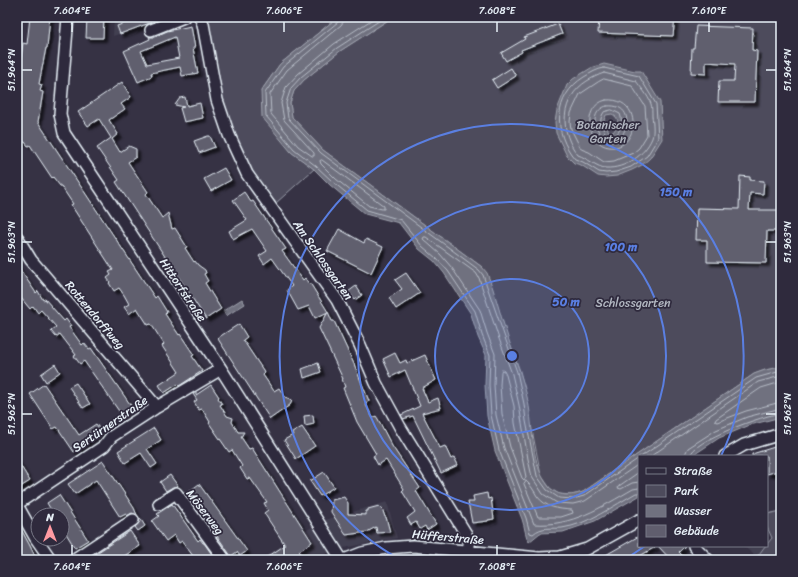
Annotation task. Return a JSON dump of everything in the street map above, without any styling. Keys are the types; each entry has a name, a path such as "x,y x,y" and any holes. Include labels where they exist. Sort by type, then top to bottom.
{"street":[{"name":"Hittorfstraße","path":"68,17 60,114 64,133 221,369 343,560"},
{"path":"151,30 184,17"},
{"name":"Am Schlossgarten","path":"200,17 203,24 217,100 229,135 247,174 337,300 360,345 376,383 400,427 466,534 469,543 469,551"},
{"name":"Rottendorffweg","path":"17,236 31,260 157,407"},
{"name":"Sertürnerstraße","path":"17,504 104,446 111,437 157,407 221,369"},
{"path":"727,455 744,445 781,434"},
{"name":"Möserweg","path":"159,504 176,494 225,560"},
{"path":"17,504 35,538 51,560"},
{"path":"73,560 133,520"},
{"name":"Hüfferstraße","path":"343,560 362,553 413,546 560,559 587,549 638,521"},
{"path":"695,547 708,560"}],"shaded area":[{"path":"114,17 169,17 113,36"},
{"path":"387,502 397,538 333,550 316,560 260,560 321,521"},
{"path":"744,547 764,547 757,557"},
{"path":"397,554 448,560 362,560"}],"green space":[{"path":"203,17 338,17 280,64 261,91 291,152 314,169 276,203 253,173 233,136 219,98"},
{"name":"Schlossgarten","path":"393,17 781,17 781,367 754,374 583,492 572,495 559,494 550,488 541,475 528,403 520,371 506,333 490,281 482,267 323,150 292,117 290,103 294,91 304,80 340,51"},
{"path":"781,511 781,560 747,560 757,557 764,547 768,547 768,543 772,538 768,529 768,514"}],"water":[{"path":"338,17 393,17 340,51 304,80 294,91 290,103 292,117 323,150 482,267 487,273 526,392 534,446 539,468 549,487 556,493 565,495 583,492 754,374 781,367 781,417 750,425 719,438 694,455 638,455 638,497 595,521 563,532 540,533 529,542 522,519 495,451 487,416 485,385 486,355 478,337 471,314 444,273 434,261 419,249 399,223 365,214 330,185 314,169 291,152 262,117 261,91 280,64"},
{"path":"604,64 641,71 660,102 662,139 650,158 642,165 617,176 598,176 581,165 574,163 567,156 556,133 555,122 557,110 567,85 573,79 591,68","holes":["612,114 615,116 618,123 613,132 609,132 604,120 606,115"]},
{"path":"242,299 245,304 226,316 223,311"}],"building":[{"path":"30,17 50,17 47,48 39,84 42,85 40,91 43,92 38,122 155,298 157,296 167,312 165,314 194,355 192,356 202,371 179,386 178,384 164,393 159,385 179,372 162,346 164,344 151,324 148,325 137,308 129,314 124,307 129,304 124,295 119,288 114,291 107,278 111,275 109,272 113,270 71,205 73,204 61,186 53,177 52,178 30,145 28,146 25,142 17,141 17,122 20,104 18,103 22,81 20,81 21,74 19,73 23,43 27,44"},
{"path":"87,17 104,17 103,38 86,38"},
{"path":"140,17 163,18 120,34 117,26"},
{"path":"599,17 675,17 673,36 598,33"},
{"path":"558,24 562,34 521,50 522,52 506,61 501,53 525,39 524,37"},
{"path":"191,26 195,48 193,48 198,73 182,76 180,67 151,73 152,76 138,82 124,51 150,39 149,37 154,37 167,31","holes":["175,37 179,58 147,64 141,51"]},
{"path":"696,26 753,28 752,50 757,51 755,102 718,102 719,81 734,81 735,64 706,62 706,74 691,73 692,48 694,48"},
{"path":"511,68 516,76 497,88 492,80"},
{"path":"122,82 131,97 121,104 125,109 109,120 118,134 112,139 120,152 129,146 136,149 136,157 128,162 148,192 146,194 162,218 168,213 172,229 175,228 187,247 185,248 194,262 195,261 205,270 206,273 204,274 208,281 205,283 221,309 206,319 116,182 119,180 97,148 111,138 99,119 88,126 78,112"},
{"path":"185,97 187,106 200,103 203,118 184,122 180,108 184,107 175,105 180,98"},
{"path":"210,136 215,147 199,153 194,141"},
{"path":"224,168 231,180 211,191 204,179"},
{"path":"740,176 750,177 750,180 764,181 763,194 750,193 749,210 781,210 781,231 767,231 766,263 707,262 707,240 696,240 697,208 739,209"},
{"path":"244,192 251,202 253,201 286,249 282,251 303,280 305,278 309,284 310,283 328,312 315,318 309,306 298,310 287,290 292,286 272,258 264,264 259,256 267,251 252,229 233,239 229,231 247,220 233,200"},
{"path":"339,229 364,243 366,239 383,247 371,273 327,251"},
{"path":"17,265 36,293 38,291 43,300 45,299 64,321 66,319 71,326 69,327 82,345 84,343 89,349 91,348 132,407 121,414 84,361 80,364 74,356 76,355 60,334 56,337 51,331 56,327 41,310 38,313 33,306 30,309 17,293"},
{"path":"406,273 420,293 396,309 389,298 402,289 395,280"},
{"path":"356,286 362,295 355,300 348,292"},
{"path":"328,312 332,321 334,321 354,364 369,401 365,403 373,418 376,416 378,419 392,446 420,488 416,491 436,524 427,530 425,526 420,529 416,522 411,525 407,518 415,512 402,491 404,489 386,460 378,465 373,456 376,454 357,422 343,388 345,387 343,379 319,328"},
{"path":"239,324 247,337 243,340 265,373 263,375 274,391 279,388 285,397 292,401 290,405 270,419 218,339"},
{"path":"395,353 400,363 406,360 407,363 425,355 436,380 422,388 428,402 438,398 441,408 422,413 440,448 445,446 451,459 454,457 458,465 441,473 413,416 403,419 401,415 420,406 405,370 391,377 383,359"},
{"path":"318,363 321,372 304,378 302,369"},
{"path":"55,364 60,372 46,382 41,374"},
{"path":"76,383 90,404 83,408 69,387"},
{"path":"44,384 79,435 96,424 101,431 74,452 57,427 53,429 30,394"},
{"path":"211,385 219,397 218,398 222,404 220,405 227,416 233,418 232,422 238,432 244,432 241,437 249,449 252,448 312,542 299,551 302,555 293,560 263,560 285,545 264,513 268,510 264,503 267,502 250,478 247,479 240,468 242,466 232,450 229,452 209,423 210,422 202,409 199,410 194,402 197,400 193,394 196,392 196,395"},
{"path":"313,415 314,424 305,426 304,416"},
{"path":"302,427 315,446 296,459 284,440 293,435 292,433"},
{"path":"154,428 161,440 147,449 157,464 151,468 141,453 125,463 118,451"},
{"path":"781,445 781,470 768,474 768,455 752,454"},
{"path":"17,460 30,481 17,489"},
{"path":"103,461 137,515 132,513 127,516 126,514 120,517 96,480 75,494 68,484"},
{"path":"324,472 334,487 320,496 310,481"},
{"path":"170,475 178,486 166,491 160,482"},
{"path":"199,484 247,551 240,556 237,552 231,556 187,493"},
{"path":"487,493 488,499 491,498 494,519 472,523 468,502 474,502 473,496"},
{"path":"59,495 67,507 49,507 47,503"},
{"path":"344,497 348,503 348,514 366,515 366,511 368,511 368,509 379,506 382,508 390,532 377,533 376,527 367,532 346,535 331,512 332,500"},
{"path":"172,504 198,541 200,539 204,543 216,560 196,560 182,541 179,543 174,535 166,541 152,521 159,516 157,514"},
{"path":"70,512 88,540 75,548 70,540"},
{"path":"140,518 145,526 138,531 135,527 139,523"},
{"path":"17,522 37,560 19,560 17,557"},
{"path":"130,531 140,546 118,560 99,560 95,554"},
{"path":"638,537 638,547 655,547 633,560 597,560"},
{"path":"659,547 684,547 679,552 687,560 671,560"}],"park label":[{"name":"Botanischer Garten","path":"608,132"}]}
